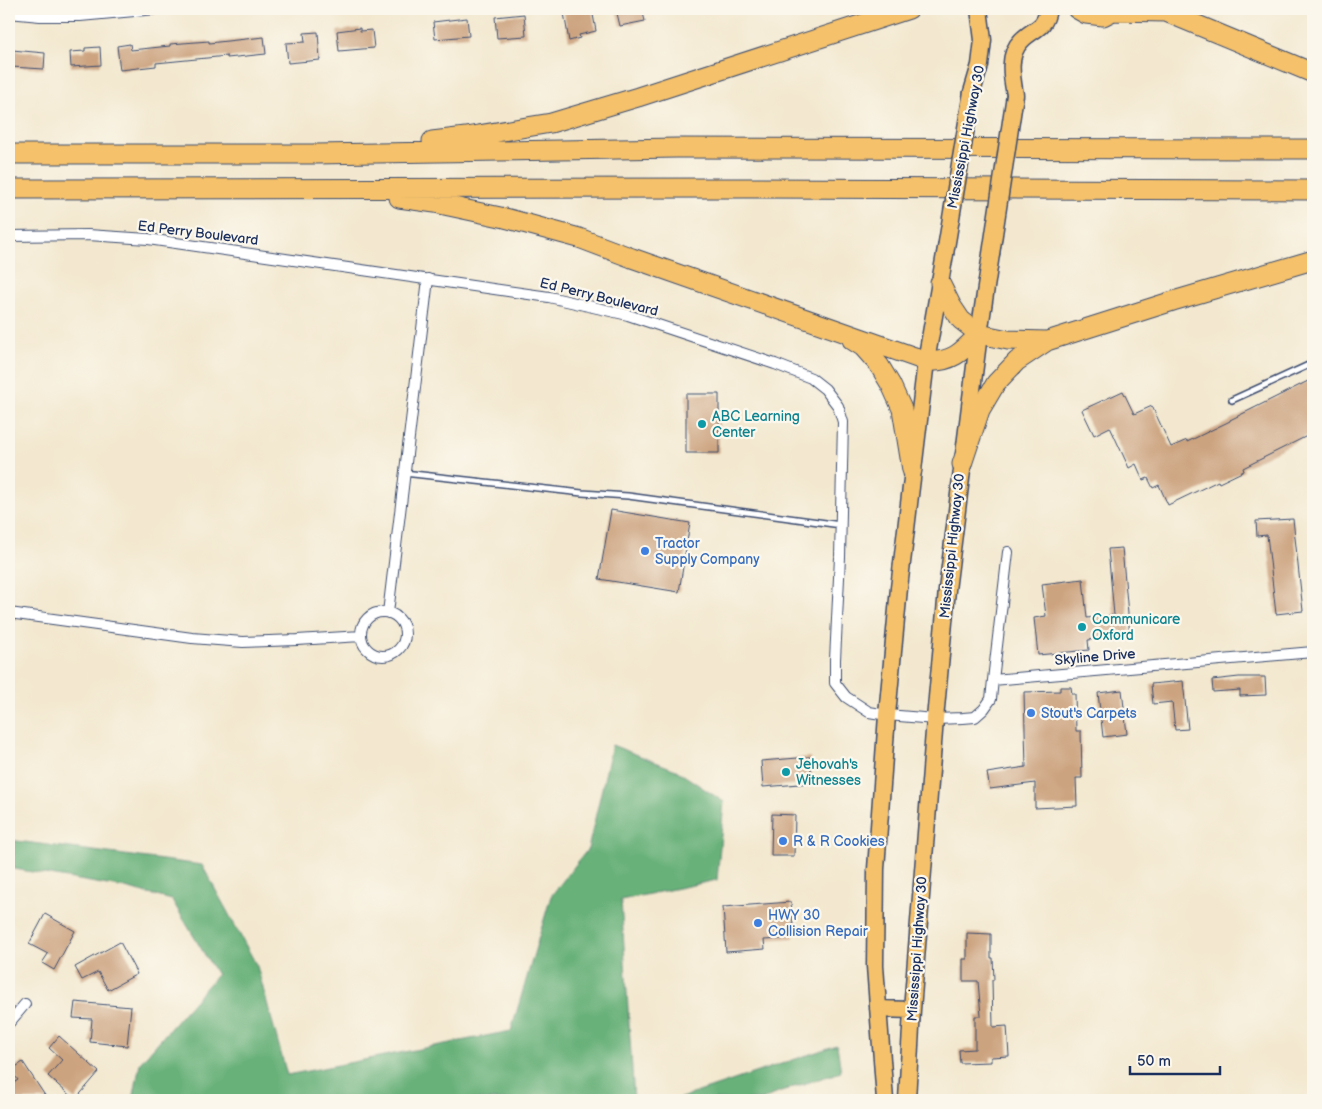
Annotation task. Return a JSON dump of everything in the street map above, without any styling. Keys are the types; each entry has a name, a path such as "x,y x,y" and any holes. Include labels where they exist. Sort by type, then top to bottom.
{"highway":[{"path":"316,154 466,137 551,123 638,97 909,9"},
{"path":"1077,9 1086,14 1103,16 1111,10 1166,12 1313,73"},
{"path":"9,154 316,154 677,148 1313,149"},
{"path":"331,188 435,203 506,218 579,238 926,361 937,362 949,359 962,352 979,334"},
{"path":"9,189 1313,190"},
{"path":"962,464 980,410 996,383 1017,361 1047,341 1173,301 1313,260"},
{"path":"940,283 961,320 979,334 1008,340 1047,341"},
{"path":"839,331 863,347 879,365 892,385 902,409 912,470"}],"main road":[{"name":"Mississippi Highway 30","path":"885,1100 876,966 876,870 887,715 912,470 926,361 972,92 980,65 983,40 978,9"},
{"name":"Mississippi Highway 30","path":"907,1100 934,719 962,464 979,334 1015,95 1012,76 1012,56 1020,42 1040,27 1047,15 1048,9"},
{"path":"878,1009 912,1010"}],"street":[{"path":"9,13 40,16 80,16 156,9"},
{"name":"Ed Perry Boulevard","path":"9,236 88,235 148,239 549,297 628,315 775,364 811,378 825,388 834,400 843,422 835,683 846,697 869,712 934,719"},
{"path":"388,613 428,279"},
{"path":"934,719 975,716 984,709 991,699 1008,552"},
{"path":"381,612 395,616 404,628 405,635 399,649 393,654 386,656 378,656 371,653 362,643 361,636 361,629 368,617 381,612"},
{"path":"9,613 192,638 243,642 361,636"},
{"name":"Skyline Drive","path":"993,680 1313,652"},
{"path":"9,1023 25,1004"}],"lane":[{"path":"1232,400 1313,363"},
{"path":"404,474 582,493 628,496 841,525"}],"green space":[{"path":"612,745 676,770 724,802 717,880 621,900 634,1100 133,1100 140,1063 217,975 172,900 125,888 9,868 9,840 202,865 257,966 287,1075 511,1031 551,896 588,849"},
{"path":"837,1045 841,1072 778,1092 763,1100 675,1100"}],"building":[{"path":"592,9 596,31 579,35 580,38 569,41 564,13"},
{"path":"616,9 642,9 645,21 620,26"},
{"path":"524,14 526,36 497,38 495,17"},
{"path":"467,18 469,36 435,39 433,22"},
{"path":"360,28 360,31 372,30 374,48 339,51 337,31"},
{"path":"318,32 320,60 288,63 286,43 305,42 304,33"},
{"path":"264,37 266,54 156,63 156,66 120,70 117,46 130,44 131,50 170,46 170,44 209,41 209,43"},
{"path":"100,47 101,65 71,67 70,52"},
{"path":"12,50 45,53 44,69 11,67"},
{"path":"1308,381 1313,392 1313,433 1243,468 1244,471 1168,505 1159,485 1153,488 1148,478 1143,480 1136,464 1129,468 1110,427 1094,435 1082,410 1123,391 1134,414 1152,406 1171,447 1187,440 1187,442"},
{"name":"ABC Learning Center","path":"686,394 719,394 719,453 686,453"},
{"name":"Tractor Supply Company","path":"611,510 690,523 679,592 599,579"},
{"path":"1293,519 1303,611 1276,614 1267,535 1257,536 1256,521"},
{"path":"1122,548 1130,636 1088,640 1089,650 1038,655 1034,618 1046,616 1042,584 1083,579 1087,618 1114,615 1108,549"},
{"path":"1265,677 1266,695 1240,696 1240,690 1213,692 1212,680"},
{"path":"1183,681 1188,729 1175,730 1172,702 1153,704 1151,684"},
{"path":"1060,687 1071,687 1072,694 1075,694 1076,731 1081,731 1082,778 1076,778 1077,806 1035,808 1035,783 990,789 987,773 1026,767 1024,692 1060,691"},
{"path":"1122,690 1127,734 1103,737 1098,693"},
{"name":"Jehovah's Witnesses","path":"810,757 812,783 763,787 761,761"},
{"path":"772,814 795,815 794,856 771,856"},
{"name":"HWY 30 Collision Repair","path":"791,902 794,938 764,940 765,949 726,952 723,907"},
{"path":"45,914 75,931 54,970 42,963 48,954 29,944"},
{"path":"967,933 991,934 991,958 993,958 994,980 992,980 993,1027 1007,1026 1009,1056 991,1057 991,1062 960,1063 959,1050 975,1049 975,1016 981,1016 978,981 963,981 963,959 967,959"},
{"path":"120,942 137,974 108,990 98,972 82,980 75,967"},
{"path":"75,1002 131,1007 127,1046 90,1042 92,1019 73,1018"},
{"path":"59,1036 99,1072 75,1100 48,1076 62,1060 49,1048"},
{"path":"23,1062 48,1100 9,1100 9,1086 18,1080 11,1070"}],"place":[{"name":"ABC Learning Center","path":"702,424"},
{"name":"Tractor Supply Company","path":"645,551"},
{"name":"Communicare Oxford","path":"1082,627"},
{"name":"Stout's Carpets","path":"1031,713"},
{"name":"Jehovah's Witnesses","path":"786,772"},
{"name":"R & R Cookies","path":"783,841"},
{"name":"HWY 30 Collision Repair","path":"758,923"}]}
